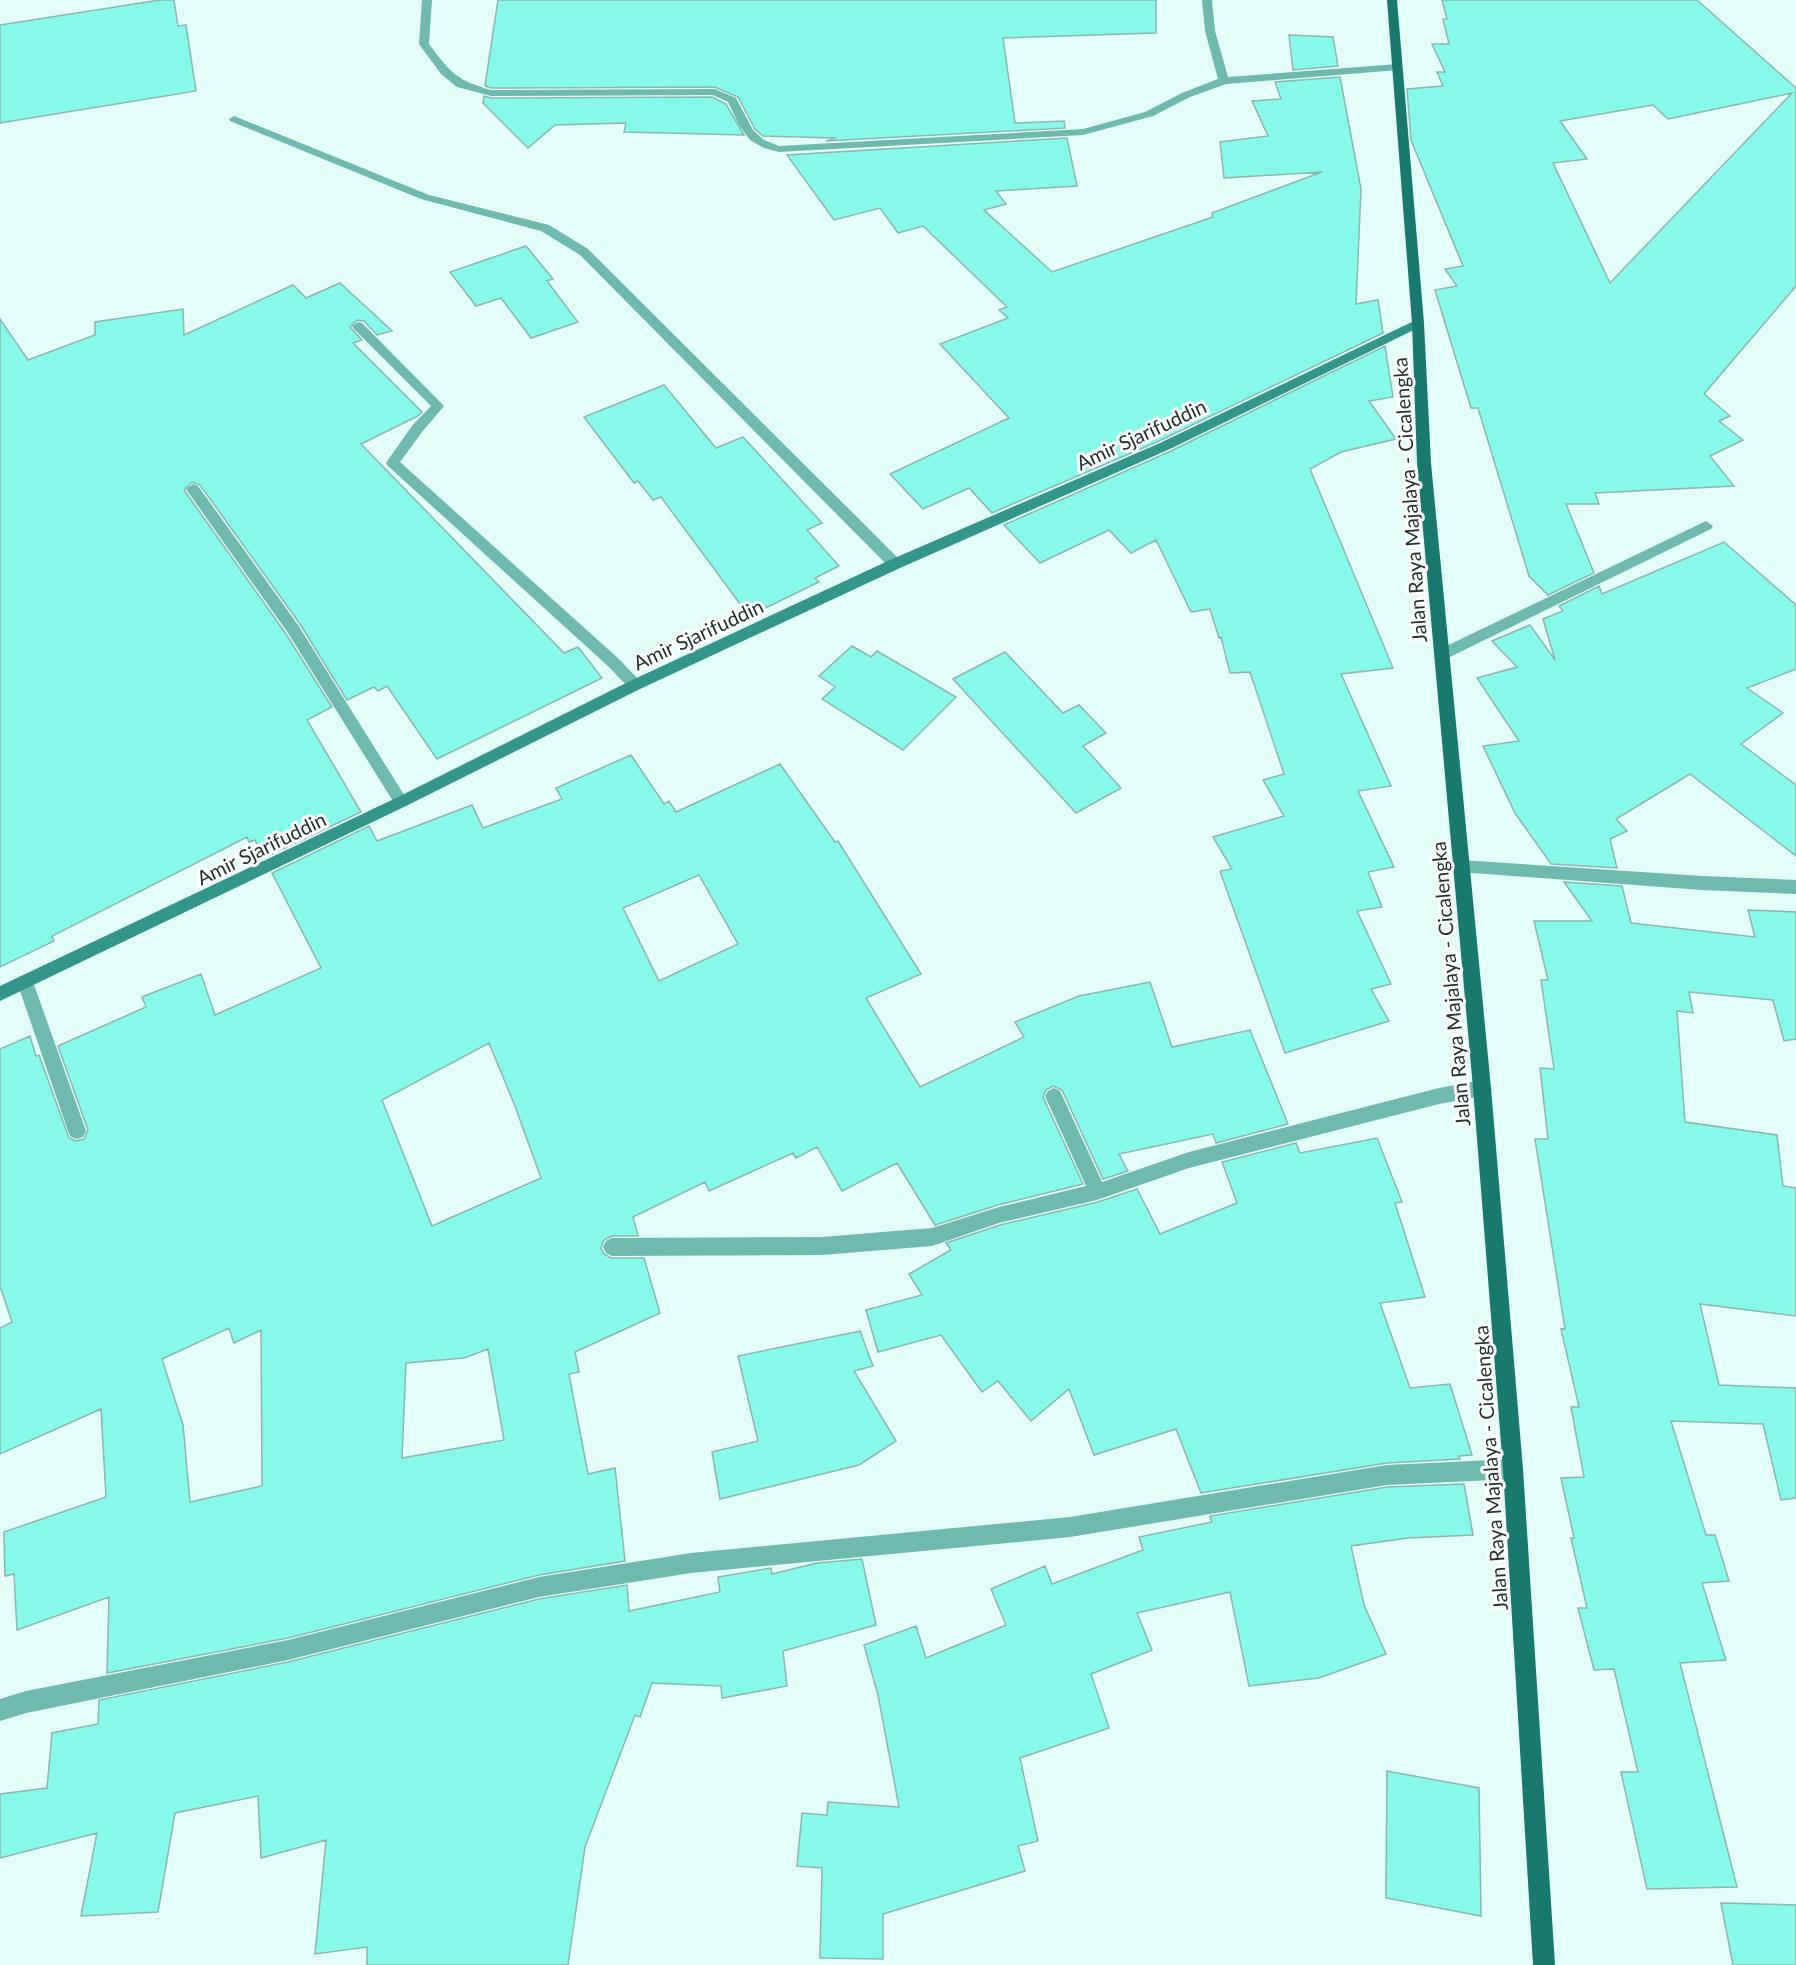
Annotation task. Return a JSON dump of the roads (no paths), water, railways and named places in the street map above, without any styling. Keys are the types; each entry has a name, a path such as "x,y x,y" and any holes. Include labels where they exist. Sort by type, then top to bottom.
{"main road":[{"name":"Jalan Raya Majalaya - Cicalengka","path":"1392,0 1418,323 1424,463 1482,1088 1513,1469 1544,1965"},
{"name":"Amir Sjarifuddin","path":"0,994 401,802 634,685 895,564 1165,446 1418,323"}],"street":[{"path":"427,0 424,44 445,72 461,86 491,93 715,92 732,100 747,132 754,139 765,146 779,149 1083,132 1149,114 1186,95 1224,81 1398,67"},
{"path":"1207,0 1210,31 1224,81"},
{"path":"234,119 425,197 545,228 575,246 895,564"},
{"path":"358,326 438,406 417,429 393,462 614,663 634,685"},
{"path":"193,489 293,629 401,802"},
{"path":"1441,655 1706,526"},
{"path":"1460,866 1702,883 1796,887"},
{"path":"25,982 76,1131"},
{"path":"612,1247 822,1246 932,1236 999,1215 1097,1192 1189,1160 1439,1096 1482,1088"},
{"path":"1054,1096 1097,1192"},
{"path":"0,1710 26,1702 288,1650 539,1587 691,1563 1070,1527 1387,1475 1513,1469"}]}
